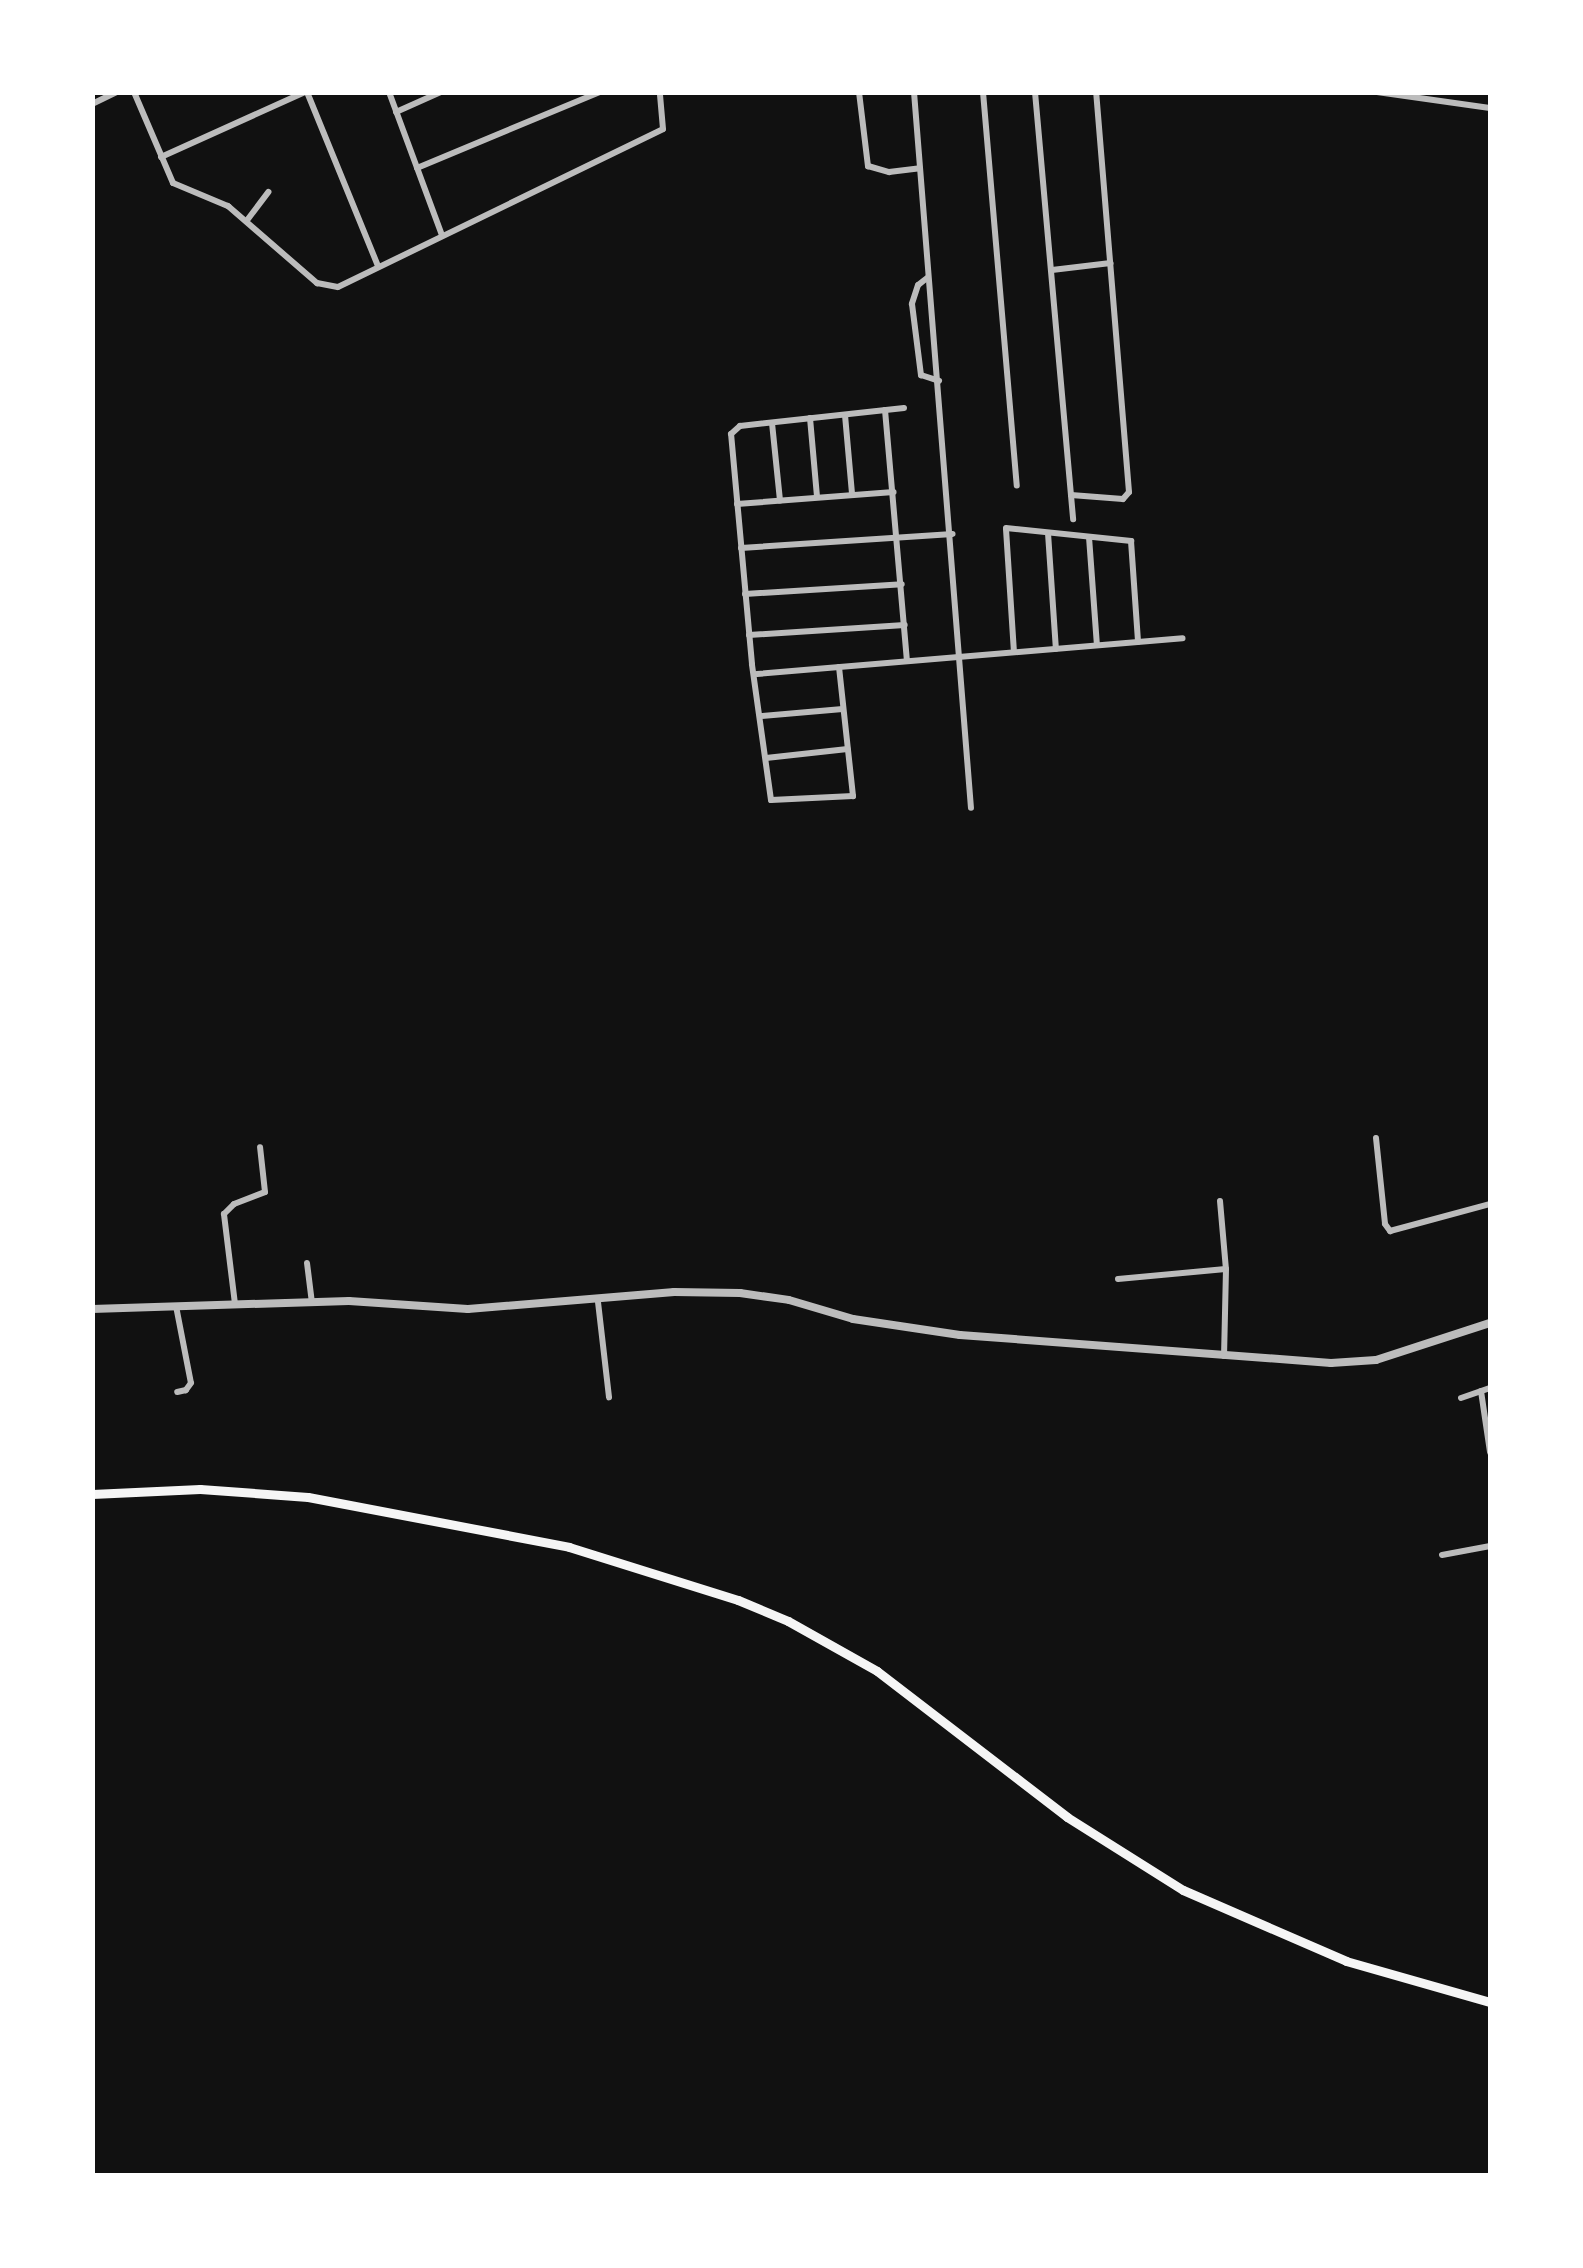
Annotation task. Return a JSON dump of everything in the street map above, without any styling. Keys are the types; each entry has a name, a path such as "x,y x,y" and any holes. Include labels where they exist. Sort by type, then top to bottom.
{"main road":[{"path":"92,1494 200,1488 308,1498 569,1547 738,1600 788,1621 877,1670 1067,1817 1183,1890 1346,1961 1490,2002"}],"street":[{"path":"92,104 117,92"},
{"path":"134,92 172,183 248,219 317,283 338,287 663,129 660,92"},
{"path":"162,157 306,92 378,266"},
{"path":"389,92 442,235"},
{"path":"396,112 441,92"},
{"path":"417,168 600,92"},
{"path":"859,92 868,166 889,172 920,168"},
{"path":"914,92 953,534 972,808"},
{"path":"983,92 1018,486"},
{"path":"1035,92 1072,519"},
{"path":"1071,496 1118,499 1128,495 1096,92"},
{"path":"1377,92 1490,108"},
{"path":"248,219 268,192"},
{"path":"1052,270 1112,263"},
{"path":"928,278 918,286 912,304 922,375 939,381"},
{"path":"839,667 853,796 770,800 757,674 749,635 731,434 740,426 904,408"},
{"path":"885,410 907,661"},
{"path":"845,415 852,494"},
{"path":"810,418 817,497"},
{"path":"772,423 780,501"},
{"path":"737,504 894,492"},
{"path":"1014,652 1006,526 1131,540 1138,642"},
{"path":"1048,533 1056,649"},
{"path":"741,548 953,534"},
{"path":"1089,537 1097,645"},
{"path":"745,594 902,584"},
{"path":"749,635 905,625"},
{"path":"757,674 1182,638"},
{"path":"761,716 843,709"},
{"path":"766,758 848,749"},
{"path":"1376,1138 1385,1224 1390,1231 1490,1204"},
{"path":"235,1304 224,1214 234,1204 264,1192 260,1147"},
{"path":"1220,1201 1226,1269 1224,1356"},
{"path":"307,1263 312,1302"},
{"path":"1118,1279 1226,1269"},
{"path":"92,1309 312,1302 468,1308 598,1302 674,1292 762,1294 853,1319 960,1335 1224,1356 1364,1362 1490,1323"},
{"path":"598,1302 609,1397"},
{"path":"176,1305 191,1382 186,1390 177,1392"},
{"path":"1462,1398 1490,1388"},
{"path":"1481,1391 1490,1452"},
{"path":"1442,1556 1490,1546"}]}
